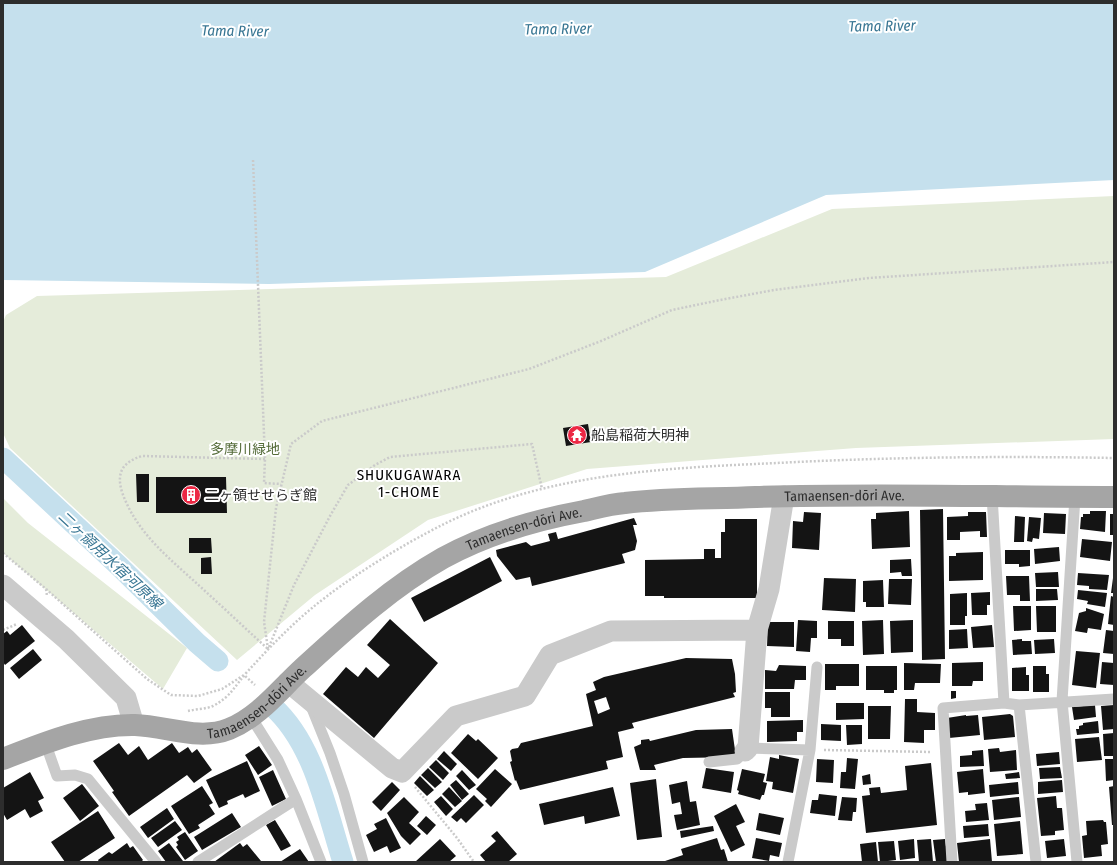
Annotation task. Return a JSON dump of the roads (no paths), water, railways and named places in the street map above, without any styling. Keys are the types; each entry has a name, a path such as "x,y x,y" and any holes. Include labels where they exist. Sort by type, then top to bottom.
{"main road":[{"name":"Tamaensen-dōri Ave.","path":"3,759 45,742 94,730 134,725 189,733 210,733 227,730 251,717 355,621 395,589 444,558 486,537 541,519 624,503 784,496 992,495 1114,497"}],"street":[{"path":"746,750 757,630 769,589 784,496"},
{"path":"3,585 66,640 126,698 134,725"},
{"path":"288,682 392,768 402,772 456,716 525,696 550,655 611,631 757,630"}],"lane":[{"path":"992,495 1004,703"},
{"path":"1075,497 1062,701 1077,862"},
{"path":"788,862 810,750 817,667"},
{"path":"307,698 330,753 363,862"},
{"path":"952,862 947,752 944,740 943,708 1004,703 1019,705 1062,701 1114,699"},
{"path":"1019,705 1036,862"},
{"path":"251,717 278,760 296,799 320,862"},
{"path":"45,742 57,776 75,775 88,780 156,862"},
{"path":"709,762 737,759 746,750 810,750"},
{"path":"198,862 296,799"}],"water":[{"name":"Tama River","path":"3,3 1114,3 1114,180 826,195 645,272 269,284 3,280"}],"waterway":[{"name":"二ヶ領用水宿河原線","path":"3,458 119,566 197,643 218,661"},
{"path":"272,706 286,721 308,758 317,778 343,862"}],"place":[{"name":"船島稲荷大明神","path":"577,435"},
{"name":"二ヶ領せせらぎ館","path":"191,495"}],"district":[{"name":"SHUKUGAWARA 1-CHOME","path":"409,484"}],"park label":[{"name":"多摩川緑地","path":"245,449"}]}
